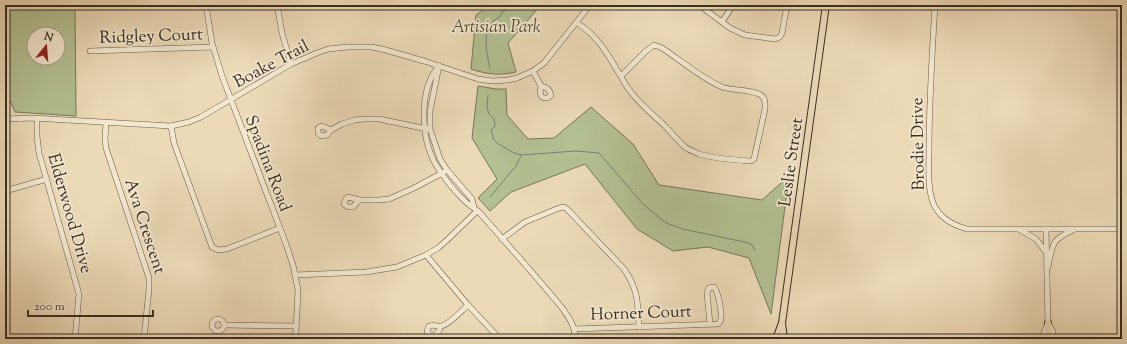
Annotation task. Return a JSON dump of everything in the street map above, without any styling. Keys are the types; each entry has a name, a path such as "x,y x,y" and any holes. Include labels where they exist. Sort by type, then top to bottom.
{"main road":[{"name":"Leslie Street","path":"776,339 782,323 826,5"},
{"name":"Leslie Street","path":"782,323 784,339"},
{"path":"1048,323 1049,339"}],"street":[{"name":"Spadina Road","path":"206,5 213,47 230,101 280,228 295,276 298,290 296,329 298,339"},
{"path":"278,5 282,33 291,64"},
{"name":"Boake Trail","path":"5,119 37,119 171,126 189,122 201,117 291,64 328,49 359,46 382,50 478,79 492,81 517,78 533,71 544,63 590,5"},
{"path":"699,5 730,28 745,35 775,39 780,37 782,34 787,5"},
{"path":"722,22 733,5"},
{"name":"Brodie Drive","path":"935,5 929,113 930,184 933,201 937,210 946,220 959,227 977,230 1122,229"},
{"path":"577,22 598,40 621,76 639,101 686,148 700,154 718,158 751,161 755,157 766,102 763,96 757,93 728,89 719,86 662,48 654,45 644,52 621,76"},
{"name":"Ridgley Court","path":"90,51 213,47"},
{"path":"439,66 428,129 429,147 436,164 445,171 451,186 476,210 563,309 571,320 576,338"},
{"path":"533,71 541,86"},
{"name":"Elderwood Drive","path":"37,119 37,142 79,294 75,339"},
{"path":"331,130 355,120 364,119 378,119 428,129"},
{"name":"Ava Crescent","path":"106,123 104,139 106,148 149,278 150,284 144,339"},
{"path":"171,126 174,143 212,248 221,251 280,228"},
{"path":"359,200 379,200 398,196 445,171"},
{"path":"5,191 47,179"},
{"path":"502,239 524,222 559,208 564,207 568,209 624,269 631,279 637,296 639,327"},
{"path":"295,276 382,270 397,267 426,255 447,240 476,210"},
{"path":"1019,229 1036,239 1046,253"},
{"path":"1044,339 1044,332 1048,323 1046,229"},
{"path":"1046,277 1052,246 1055,241 1062,235 1075,230"},
{"path":"426,255 468,305 500,339"},
{"name":"Horner Court","path":"574,329 718,324 722,318 717,291 714,287 709,288 707,293 710,324"},
{"path":"5,291 7,310 7,339"},
{"path":"440,326 447,323 468,305"},
{"path":"1048,323 1053,332 1053,339"},
{"path":"224,325 296,329"},
{"name":"Spadina Road","path":"292,339 296,329"}],"green space":[{"path":"5,5 75,5 76,116 15,112 5,89"},
{"name":"Artisian Park","path":"490,5 541,5 508,43 516,72 493,74 471,69 476,15"},
{"path":"478,86 506,89 507,115 528,139 554,138 591,107 633,144 659,185 762,200 789,176 771,314 749,258 708,247 673,251 637,229 585,164 511,192 490,211 478,198 497,179 472,138"}],"waterway":[{"path":"490,69 486,48 487,33 489,26 493,21 500,17 508,5"},
{"path":"488,95 487,107 489,114 494,119 495,126 491,130 494,140 514,153 521,155 576,151 599,153 644,205 666,223 683,229 749,243 755,250"},
{"path":"490,197 516,166 521,156"}]}
